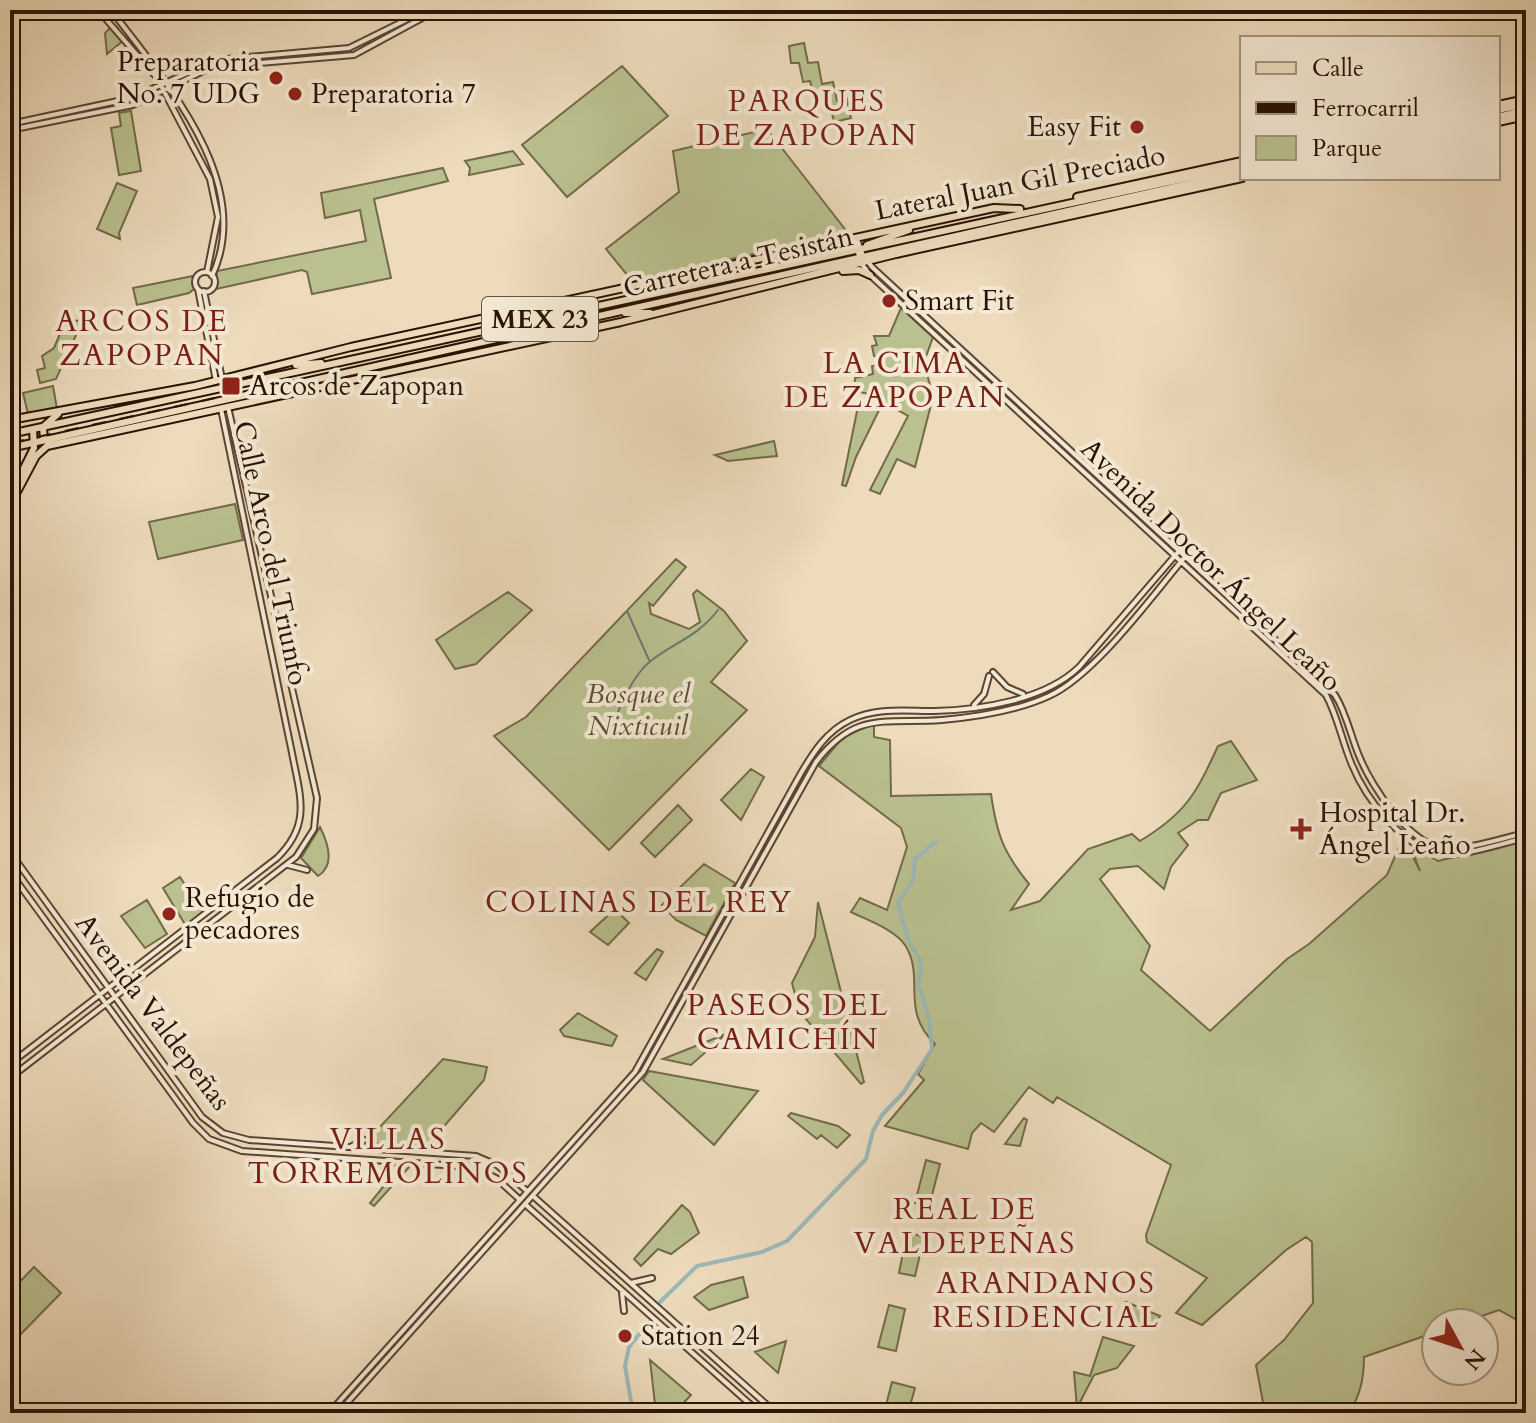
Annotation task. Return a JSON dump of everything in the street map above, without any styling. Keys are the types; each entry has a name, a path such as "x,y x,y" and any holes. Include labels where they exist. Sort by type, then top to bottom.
{"main road":[{"path":"1500,108 1526,101"},
{"path":"1500,119 1526,113"},
{"name":"Lateral Juan Gil Preciado","path":"10,421 220,384 326,353 930,221 994,208 1016,210 1240,163"},
{"name":"Carretera a Tesistán","path":"10,448 129,421 224,405 273,389 500,337 1240,175"},
{"name":"Carretera a Tesistán","path":"10,434 149,404 220,384 335,363 1099,194"},
{"path":"860,248 871,240 930,221"},
{"name":"Lateral Juan Gil Preciado","path":"653,314 834,272 862,259"},
{"path":"690,285 695,276 753,260"},
{"path":"834,272 859,270 870,275"},
{"path":"613,313 653,314"},
{"path":"10,505 41,450 224,405 316,388 653,314"},
{"path":"581,330 592,317"},
{"path":"469,322 478,332 478,342 470,354"},
{"path":"490,350 500,337"},
{"path":"269,370 335,363"},
{"path":"149,404 195,386"},
{"path":"273,389 316,388"},
{"path":"44,440 43,427 65,412"},
{"path":"10,421 30,425 35,442 10,496"},
{"path":"129,421 161,421"},
{"path":"76,440 92,429"}],"street":[{"path":"98,10 160,85 180,117 216,195 218,230 210,274 212,288 201,290 196,278 210,274"},
{"path":"111,10 170,84 221,188 223,239 210,274"},
{"path":"10,124 132,98 160,85 231,62 349,48 426,10"},
{"path":"231,62 354,55 437,10"},
{"path":"10,130 133,105 163,92 170,84"},
{"path":"855,238 862,259"},
{"name":"Avenida Doctor Ángel Leaño","path":"862,259 870,275 904,300"},
{"name":"Avenida Doctor Ángel Leaño","path":"862,259 1177,553 1335,695 1365,769 1385,802 1414,832 1432,845 1444,848 1526,836"},
{"name":"Calle Arco del Triunfo","path":"108,989 277,858 294,839 300,826 292,753 201,290"},
{"name":"Calle Arco del Triunfo","path":"224,405 318,809 308,843 286,865"},
{"path":"329,1413 640,1065 801,773 827,735 848,720 873,712 970,707 1051,687 1074,672 1177,553"},
{"path":"338,1413 648,1066 816,762 835,740 853,727 872,721 958,718 1049,696 1082,673 1184,559"},
{"name":"Avenida Doctor Ángel Leaño","path":"1184,559 1326,695 1357,776 1378,807 1411,840 1442,854 1526,836"},
{"path":"970,707 984,694 991,674 1007,687 1025,695"},
{"path":"292,753 306,750"},
{"name":"Avenida Valdepeñas","path":"10,852 205,1120 223,1133 249,1140 476,1156 497,1165 776,1413"},
{"path":"10,1078 286,865 307,870"},
{"name":"Avenida Valdepeñas","path":"10,872 197,1129 219,1144 248,1152 472,1167 496,1178 757,1411"},
{"path":"10,1064 108,989"},
{"path":"248,1152 249,1140"},
{"path":"348,1147 364,1140"},
{"path":"472,1167 476,1156"},
{"path":"629,1283 652,1278"},
{"path":"622,1291 624,1311"},
{"path":"665,1330 672,1322"},
{"path":"391,1341 397,1346"},
{"path":"712,1371 719,1362"},
{"path":"757,1411 763,1401"},
{"path":"1199,1413 1226,1413"}],"green space":[{"path":"111,27 124,40 107,54 105,33"},
{"path":"804,43 808,63 818,62 822,84 833,82 837,101 847,99 851,118 834,122 829,100 816,103 810,81 803,82 799,63 791,63 789,46"},
{"path":"622,66 668,116 567,197 522,145"},
{"path":"131,111 141,171 119,175 111,128 121,126 119,113"},
{"path":"767,129 848,233 632,281 606,249 679,192 673,151"},
{"path":"513,151 523,164 469,175 470,168 465,161"},
{"path":"443,168 448,181 374,199 391,278 312,294 307,272 302,270 216,289 217,271 366,241 360,210 325,218 321,193"},
{"path":"117,183 137,191 119,233 120,239 97,229"},
{"path":"193,276 194,289 189,293 137,305 133,288"},
{"name":"LA CIMA DE ZAPOPAN","path":"901,308 933,337 924,362 933,397 915,467 897,459 880,494 870,490 908,416 883,402 856,457 846,486 842,485 857,411 866,405 869,394 854,391 855,378 873,374 872,366 880,365 880,358 874,356 872,346 877,345 874,336 889,336"},
{"path":"83,320 56,379 40,383 37,370 45,368 42,356 54,348 65,322"},
{"path":"53,386 57,409 28,414 23,393"},
{"path":"774,441 777,456 728,461 715,455"},
{"path":"235,504 243,540 158,559 149,522"},
{"name":"Bosque el Nixticuil","path":"676,559 686,567 653,606 649,603 651,614 689,629 700,622 693,594 697,590 724,611 747,641 711,682 747,710 609,850 494,736 526,717"},
{"path":"508,592 532,610 476,664 455,669 436,640"},
{"path":"874,723 874,737 890,740 891,796 991,794 1002,842 1029,884 1011,910 1040,901 1088,849 1132,834 1140,841 1156,831 1188,801 1218,746 1231,741 1257,780 1221,793 1208,820 1198,820 1178,833 1188,845 1171,867 1164,889 1138,866 1110,869 1100,879 1150,946 1141,970 1210,1031 1287,959 1309,944 1387,875 1399,847 1412,855 1420,871 1414,855 1417,849 1438,861 1526,840 1526,1325 1500,1311 1500,1307 1420,1307 1420,1338 1364,1357 1356,1401 1348,1413 1265,1413 1256,1365 1284,1340 1313,1303 1312,1242 1306,1237 1286,1250 1202,1325 1176,1313 1207,1278 1147,1242 1146,1235 1171,1165 1057,1097 1053,1103 1029,1087 994,1132 981,1123 972,1133 968,1149 885,1126 924,1080 918,1074 935,1044 918,1018 911,957 905,945 887,930 851,912 860,898 887,910 907,847 901,828 819,766 843,737"},
{"path":"751,769 764,777 741,820 721,800"},
{"path":"678,805 692,820 655,857 641,843"},
{"path":"320,827 328,847 329,860 318,876 301,858"},
{"path":"704,864 735,883 706,936 676,920 662,905"},
{"path":"180,877 203,913 186,926 163,888"},
{"path":"147,900 167,934 145,948 121,916"},
{"path":"818,902 864,1082 861,1084 800,1012 792,983 815,937"},
{"path":"615,909 629,923 608,945 590,932"},
{"path":"657,949 663,952 646,980 635,973"},
{"path":"578,1013 617,1036 612,1046 564,1036 560,1030"},
{"path":"726,1034 691,1065 663,1059"},
{"path":"443,1059 487,1067 484,1080 427,1146 365,1143"},
{"path":"649,1071 758,1091 714,1145 643,1080"},
{"path":"791,1113 838,1126 850,1135 837,1148 821,1135 817,1139 788,1116"},
{"path":"1024,1118 1027,1120 1020,1146 1005,1144"},
{"path":"926,1160 940,1164 929,1207 915,1203"},
{"path":"385,1163 411,1165 374,1206 370,1203 383,1187"},
{"path":"682,1205 690,1212 699,1233 671,1254 658,1249 641,1266 634,1259"},
{"path":"907,1232 924,1237 915,1276 899,1273"},
{"path":"34,1267 61,1293 18,1337 10,1329 10,1292"},
{"path":"743,1277 748,1297 709,1310 694,1297 711,1285"},
{"path":"1126,1302 1160,1316 1153,1327 1140,1327 1119,1317"},
{"path":"889,1305 905,1309 896,1351 878,1347"},
{"path":"1103,1337 1134,1346 1117,1368 1094,1375 1077,1408 1074,1372 1090,1376"},
{"path":"786,1341 778,1373 755,1352"},
{"path":"650,1360 691,1395 674,1413 656,1413"},
{"path":"892,1382 915,1388 908,1413 884,1413"}],"waterway":[{"path":"613,725 628,690 645,666 694,633 718,610"},
{"path":"627,611 649,660"},
{"path":"658,1304 697,1266 762,1252 787,1241 866,1159 873,1131 882,1115 903,1093 932,1049 929,1018 919,986 921,961 909,942 898,903 913,880 915,859 936,842"},
{"path":"633,1413 625,1366 629,1347 649,1322"}],"railway":[{"path":"10,443 252,390"}],"place":[{"name":"Preparatoria No. 7 UDG","path":"276,78"},
{"name":"Preparatoria 7","path":"295,94"},
{"name":"Easy Fit","path":"1137,127"},
{"name":"Smart Fit","path":"889,301"},
{"name":"Arcos de Zapopan","path":"231,386"},
{"name":"Hospital Dr. Ángel Leaño","path":"1301,829"},
{"name":"Refugio de pecadores","path":"169,914"},
{"name":"Station 24","path":"625,1336"}],"district":[{"name":"PARQUES DE ZAPOPAN","path":"807,118"},
{"name":"ARCOS DE ZAPOPAN","path":"142,338"},
{"name":"LA CIMA DE ZAPOPAN","path":"895,380"},
{"name":"COLINAS DEL REY","path":"639,902"},
{"name":"PASEOS DEL CAMICHÍN","path":"788,1022"},
{"name":"VILLAS TORREMOLINOS","path":"388,1156"},
{"name":"REAL DE VALDEPEÑAS","path":"965,1226"},
{"name":"ARANDANOS RESIDENCIAL","path":"1046,1300"}]}
